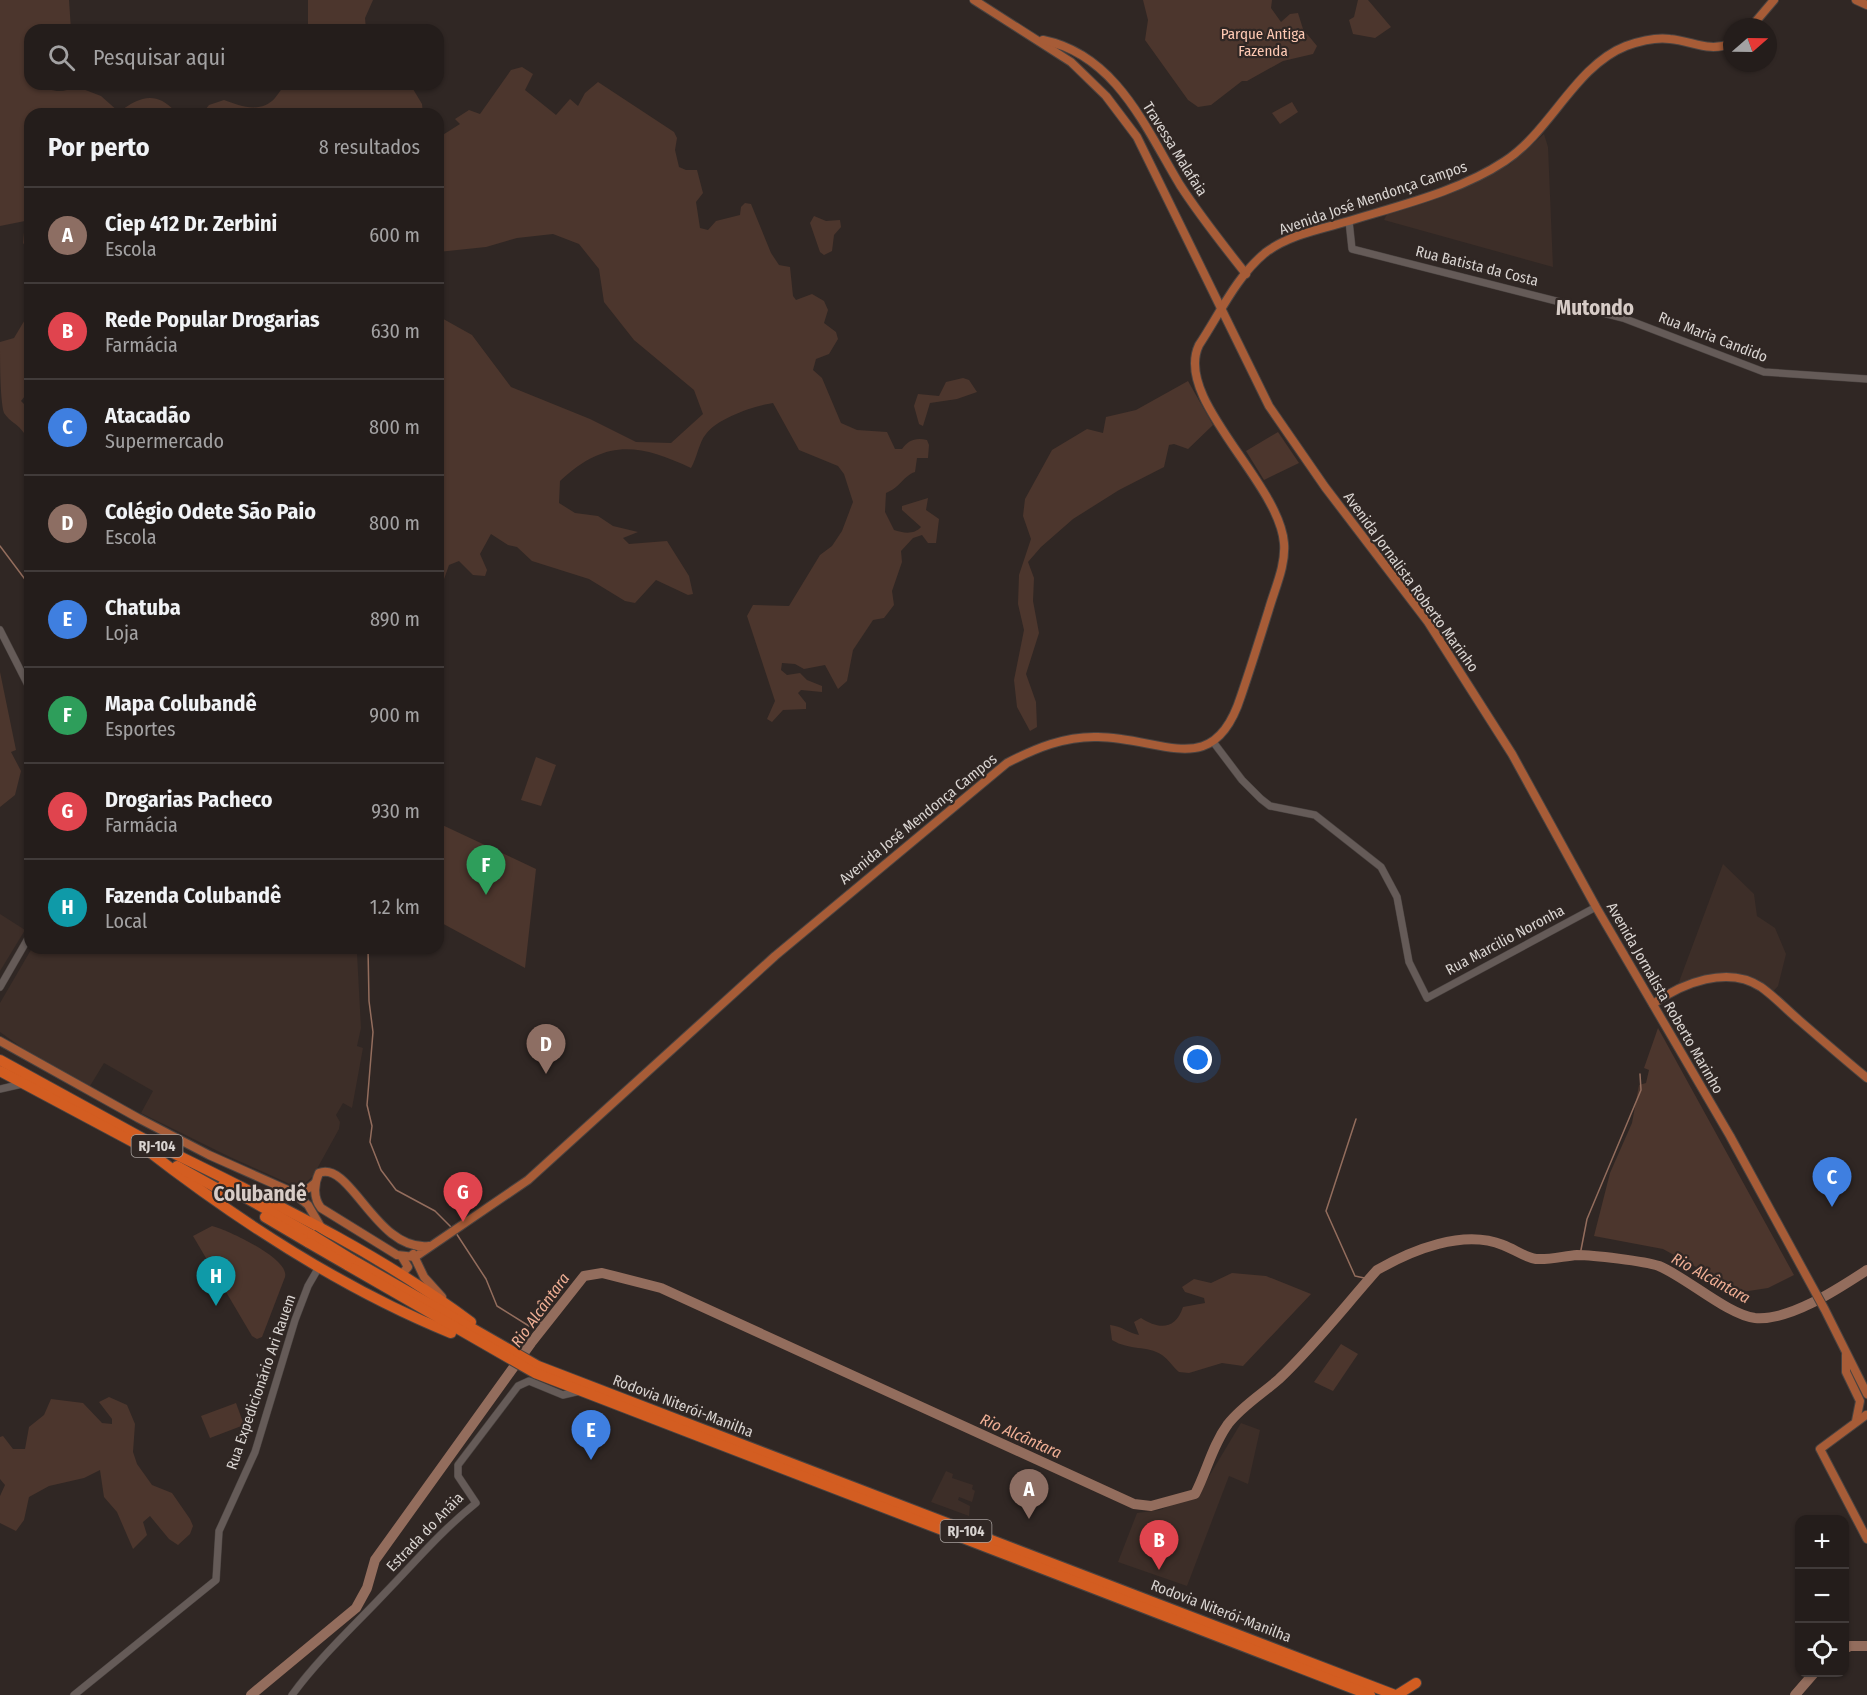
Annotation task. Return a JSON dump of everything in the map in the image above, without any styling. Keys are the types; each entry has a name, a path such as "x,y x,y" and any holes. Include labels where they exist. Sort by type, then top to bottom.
{"highway":[{"name":"Rodovia Niterói-Manilha","path":"0,1060 502,1350 534,1374 1396,1695"},
{"name":"Rodovia Niterói-Manilha","path":"2,1072 146,1144"},
{"path":"146,1144 321,1226 448,1305 502,1350"},
{"path":"146,1144 204,1195 302,1256 426,1323 479,1343"},
{"path":"302,1256 313,1253 322,1244"},
{"path":"334,1252 332,1264 340,1278"},
{"name":"Rodovia Niterói-Manilha","path":"349,1262 479,1343 502,1350"},
{"name":"Rodovia Niterói-Manilha","path":"534,1374 1370,1695"},
{"path":"1396,1695 1416,1683"}],"main road":[{"name":"Avenida Jornalista Roberto Marinho","path":"974,0 1071,62 1095,84 1137,136 1269,406 1325,487 1416,606 1461,671 1547,813 1596,907 1825,1310 1867,1394"},
{"path":"1759,18 1774,0"},
{"path":"1856,0 1867,5"},
{"name":"Avenida José Mendonça Campos","path":"415,1257 528,1180 792,941 1008,763 1043,746 1079,737 1117,738 1179,748 1214,743 1233,721 1280,573 1284,544 1274,506 1218,421 1195,380 1193,363 1197,349 1246,274 1275,246 1476,177 1506,160 1534,137 1595,66 1627,46 1658,38 1715,48 1723,46"},
{"name":"Travessa Malafaia","path":"1038,39 1071,47 1104,72 1140,116 1194,205 1246,274"},
{"path":"1653,1004 1668,993 1695,982 1725,978 1746,981 1769,993 1867,1078"},
{"path":"0,1041 148,1124 292,1192 308,1205 321,1226 329,1219 336,1217"},
{"path":"292,1192 309,1188 322,1172 329,1171 339,1175 374,1217 406,1244 424,1277 448,1305"},
{"path":"315,1183 318,1204 402,1257 408,1267 401,1275"},
{"name":"Rua Expedicionário Ari Rauem","path":"320,1264 321,1226"},
{"path":"406,1244 414,1247 429,1246"},
{"path":"402,1257 408,1252 406,1244"},
{"name":"Rua Expedicionário Ari Rauem","path":"320,1264 334,1252 353,1245"},
{"path":"402,1257 415,1257"},
{"name":"Avenida Jornalista Roberto Marinho","path":"1846,1354 1846,1372 1860,1401 1856,1421"},
{"path":"1867,1410 1867,1415 1820,1449 1867,1539"}],"street":[{"name":"Rua Batista da Costa","path":"1349,221 1352,249 1623,318"},
{"name":"Rua Maria Candido","path":"1623,318 1764,372 1867,379"},
{"path":"0,630 24,677"},
{"name":"Rua Marcilio Noronha","path":"1214,743 1242,780 1270,806 1315,815 1381,867 1397,897 1409,962 1427,998 1596,907"},
{"path":"0,987 24,945"},
{"path":"2,1072 0,1088 22,1084"},
{"name":"Rua Expedicionário Ari Rauem","path":"74,1695 216,1580 219,1531 255,1452 295,1320 308,1286 320,1264"},
{"name":"Estrada do Anáia","path":"292,1695 307,1674 388,1591 433,1539 476,1503 458,1476 458,1466 518,1386 534,1374"}],"shaded area":[{"path":"1544,134 1548,147 1553,267 1384,220 1388,212 1468,184 1509,165"},
{"path":"1723,864 1754,894 1757,916 1775,928 1786,954 1778,986 1770,995 1746,982 1725,978 1676,990"},
{"path":"0,914 24,929 24,932 0,971"},
{"path":"29,954 357,954 361,1028 357,1046 363,1048 352,1108 343,1103 336,1115 340,1122 339,1129 313,1176 303,1185 292,1185 141,1113 153,1091 104,1063 90,1086 32,1055 0,1032 0,1003"},
{"path":"1241,1423 1260,1430 1248,1484 1229,1476 1187,1586 1118,1562 1137,1513 1160,1510 1199,1493"},
{"path":"946,1471 953,1474 952,1478 973,1485 972,1489 975,1491 972,1502 959,1497 958,1500 970,1506 969,1516 931,1502"}],"green space":[{"path":"0,0 69,0 71,24 24,24 24,90 85,90 101,96 114,108 24,108 24,221 0,226"},
{"path":"308,0 373,0 365,18 366,24 308,24"},
{"name":"Parque Antiga Fazenda","path":"1143,0 1272,0 1271,8 1281,22 1290,14 1298,13 1303,29 1317,46 1313,54 1283,61 1247,81 1242,81 1211,105 1198,107 1188,100 1145,40 1148,20"},
{"path":"1358,0 1368,0 1391,27 1375,38 1353,34 1349,20 1354,17"},
{"path":"522,67 533,74 525,90 556,115 570,99 578,106 585,93 598,82 674,132 677,138 675,150 679,167 686,170 697,170 703,193 696,202 700,228 708,230 716,221 740,215 741,207 745,203 751,204 771,253 779,265 790,267 793,296 796,300 812,294 824,301 828,310 824,323 836,332 838,339 829,354 816,359 813,370 822,378 841,423 857,430 887,432 895,449 902,449 913,440 927,440 928,458 917,458 915,472 886,493 885,512 894,530 912,532 921,527 902,510 902,506 928,498 926,510 939,519 936,543 928,543 922,535 913,538 901,551 902,562 892,591 894,605 884,618 873,620 853,650 847,681 838,689 825,665 804,669 795,664 782,663 781,670 787,675 800,673 807,680 822,686 822,692 801,690 798,693 806,703 806,709 783,710 772,722 767,719 775,701 747,616 753,605 789,606 820,555 832,546 842,531 853,502 844,474 838,466 799,450 773,403 737,414 712,428 702,441 691,468 654,454 623,449 592,458 576,467 560,481 559,503 575,513 598,516 613,526 638,532 623,538 629,544 667,541 689,576 693,594 688,595 656,580 635,603 625,601 589,579 532,561 517,547 508,545 491,534 480,554 487,570 485,576 473,575 459,561 449,565 444,579 444,319 472,335 511,387 590,419 636,442 671,443 703,414 694,390 634,340 604,302 599,269 579,244 553,234 517,238 486,247 444,251 444,134 460,124 455,119 469,110 480,114 511,70"},
{"path":"281,90 414,90 422,108 207,108 224,100 257,107 275,98"},
{"path":"148,98 161,100 172,108 125,108 134,102"},
{"path":"1292,102 1298,112 1280,124 1272,113"},
{"path":"814,216 826,221 840,220 841,227 834,235 832,251 824,255 820,252 810,223"},
{"path":"24,321 24,397 21,401 24,404 24,433 4,413 2,399 0,342 14,338"},
{"path":"963,378 969,380 977,392 957,399 930,403 923,426 919,424 914,406 918,394 939,396 946,382"},
{"path":"1188,381 1213,425 1188,449 1174,444 1169,445 1164,467 1119,490 1073,519 1041,547 1028,562 1034,578 1033,601 1039,633 1026,674 1036,702 1037,727 1030,731 1017,707 1014,680 1024,630 1018,604 1019,575 1031,539 1023,516 1025,499 1052,450 1087,429 1103,433 1106,417 1136,410"},
{"path":"1278,432 1299,463 1264,480 1246,451"},
{"path":"0,672 16,750 11,752 21,771 15,795 0,807"},
{"path":"536,757 556,765 541,806 521,800"},
{"path":"444,826 536,869 525,968 444,924"},
{"path":"1658,1028 1794,1275 1768,1288 1742,1292 1663,1249 1594,1236 1610,1173 1632,1123 1639,1085 1646,1083 1649,1070 1644,1068"},
{"path":"212,1226 256,1246 278,1262 284,1270 285,1277 262,1337 257,1339 252,1336 193,1236"},
{"path":"1232,1273 1266,1276 1311,1294 1243,1366 1222,1363 1189,1373 1179,1372 1156,1352 1125,1346 1112,1340 1110,1325 1139,1335 1134,1322 1141,1318 1160,1326 1171,1324 1180,1315 1183,1307 1205,1303 1204,1298 1185,1292 1182,1287 1194,1279 1211,1283"},
{"path":"1341,1344 1358,1354 1333,1391 1314,1382"},
{"path":"109,1397 127,1405 135,1424 133,1452 137,1464 152,1485 172,1493 190,1519 193,1526 190,1534 178,1545 169,1539 150,1516 143,1522 147,1535 133,1549 117,1512 104,1497 100,1470 84,1478 49,1486 29,1497 24,1520 16,1531 0,1523 0,1496 5,1485 0,1479 0,1437 3,1436 13,1449 25,1449 29,1427 44,1415 51,1399 83,1403 102,1423 112,1424 112,1419 99,1402"},
{"path":"236,1403 244,1425 210,1438 201,1416"}],"waterway":[{"path":"0,546 24,578"},
{"path":"368,954 369,1001 373,1032 367,1105 372,1126 370,1142 381,1170 396,1190 435,1211 453,1229"},
{"path":"1580,1255 1587,1219 1641,1090 1640,1074"},
{"path":"1356,1119 1326,1211 1355,1276 1369,1279"},
{"path":"456,1233 486,1279 497,1306 529,1326 551,1319"},
{"name":"Rio Alcântara","path":"251,1695 356,1608 367,1588 375,1560 531,1343 584,1276 602,1273 661,1288 1134,1504 1151,1506 1195,1494 1228,1424 1292,1366 1377,1270 1422,1249 1471,1239 1503,1245 1536,1259 1585,1255 1652,1264 1670,1271 1732,1310 1755,1318 1769,1318 1798,1309 1867,1270"},
{"path":"1849,1646 1867,1646"},
{"path":"1795,1695 1811,1677"}],"place":[{"name":"Mapa Colubandê","path":"486,895"},
{"name":"Colégio Odete São Paio","path":"546,1074"},
{"name":"Atacadão","path":"1832,1207"},
{"name":"Drogarias Pacheco","path":"463,1222"},
{"name":"Fazenda Colubandê","path":"216,1306"},
{"name":"Chatuba","path":"591,1460"},
{"name":"Ciep 412 Dr. Zerbini","path":"1029,1519"},
{"name":"Rede Popular Drogarias","path":"1159,1570"}],"district":[{"name":"Mutondo","path":"1595,308"},
{"name":"Colubandê","path":"260,1194"}]}
